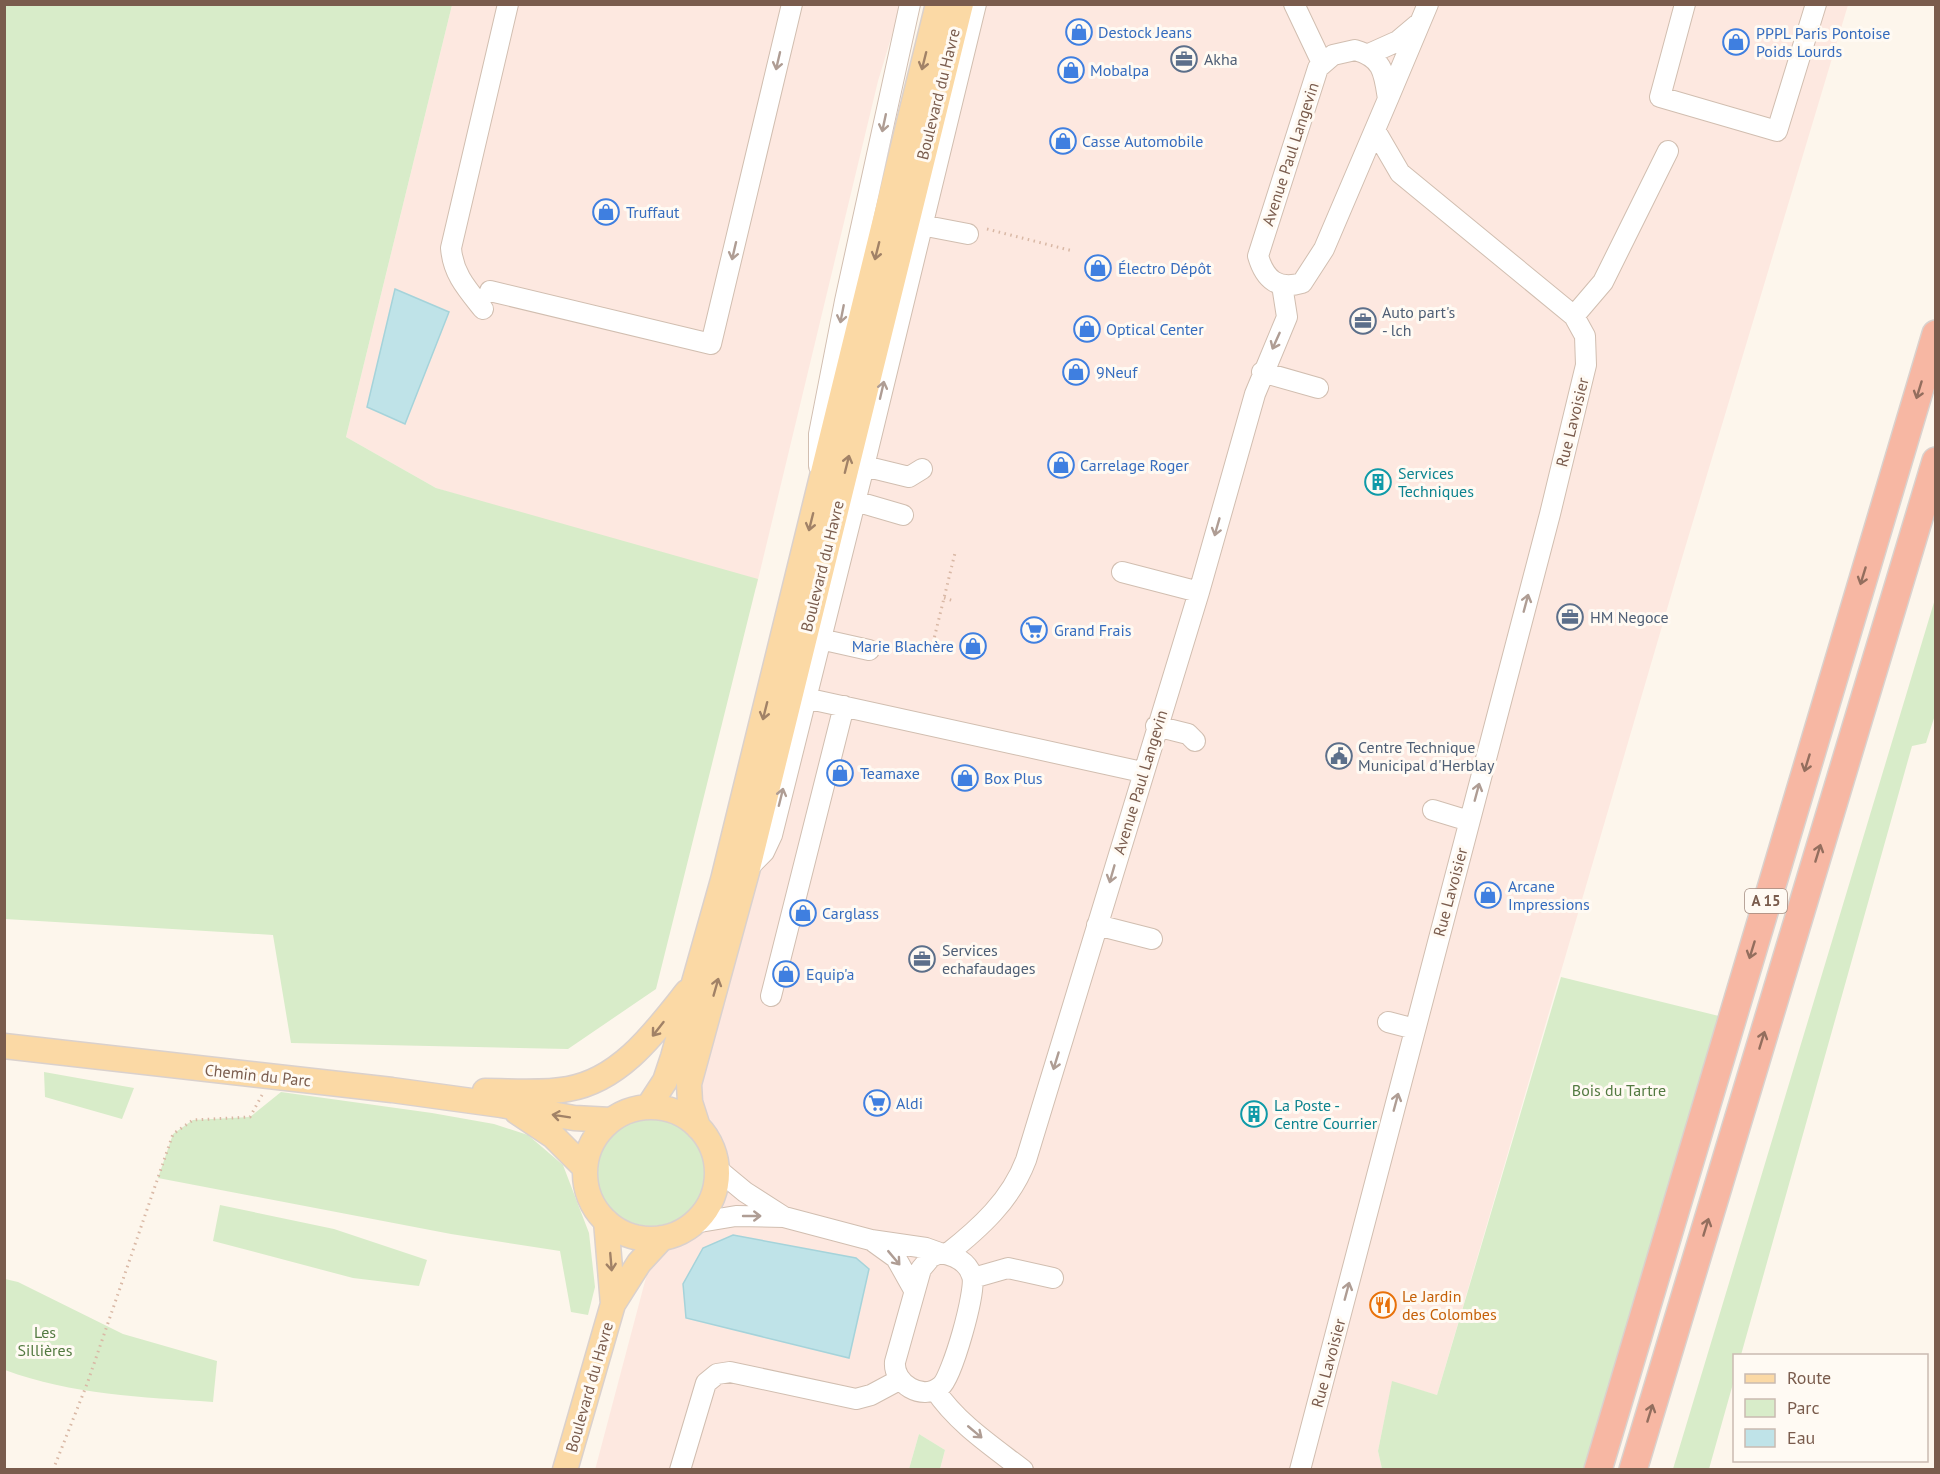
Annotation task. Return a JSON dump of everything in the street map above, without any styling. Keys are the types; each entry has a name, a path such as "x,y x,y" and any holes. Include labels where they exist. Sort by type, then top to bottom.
{"highway":[{"name":"A 15","path":"1598,1470 1935,333"},
{"name":"A 15","path":"1633,1470 1935,461"}],"main road":[{"name":"Boulevard du Havre","path":"648,1107 665,1081 723,880 938,4"},
{"name":"Boulevard du Havre","path":"595,1212 626,1234 650,1239 662,1238 684,1230 694,1223 709,1204 717,1168 709,1142 698,1127 690,1102 689,1084 748,868 961,4"},
{"path":"392,1090 548,1091 579,1087 615,1068 647,1043 694,983"},
{"name":"Chemin du Parc","path":"4,1046 392,1090 574,1118 611,1120"},
{"name":"Chemin du Parc","path":"510,1107 553,1136 585,1168"},
{"name":"Boulevard du Havre","path":"613,1304 585,1168 593,1141 611,1120 629,1111 648,1107 670,1110 698,1127"},
{"name":"Boulevard du Havre","path":"565,1470 613,1304 639,1263 662,1238"}],"street":[{"path":"508,4 451,248 452,264 461,283 486,300 711,344 792,4"},
{"path":"819,488 819,434 845,301 910,4"},
{"path":"748,868 764,852 772,835 976,4"},
{"path":"1293,4 1322,63"},
{"path":"1685,4 1660,97 1777,131 1816,4"},
{"name":"Avenue Paul Langevin","path":"1425,13 1323,249 1302,283 1282,285 1274,283 1266,276 1258,256 1322,63 1343,51 1355,50 1369,54 1398,41 1425,13"},
{"path":"1369,54 1379,63 1384,74 1388,99"},
{"name":"Rue Lavoisier","path":"1300,1470 1586,365 1585,336 1574,316 1400,174 1376,130"},
{"path":"1574,316 1603,282 1668,151"},
{"path":"921,225 975,231"},
{"name":"Avenue Paul Langevin","path":"899,1380 894,1370 895,1362 914,1290 926,1262 944,1254 988,1219 1018,1179 1097,926 1263,372 1287,317 1282,285"},
{"path":"1263,372 1318,388"},
{"path":"864,466 909,477 922,469"},
{"path":"855,501 903,514"},
{"path":"1122,572 1198,592"},
{"path":"820,639 869,650"},
{"path":"805,698 1142,772"},
{"path":"771,996 844,706"},
{"path":"1156,726 1188,734 1195,741"},
{"path":"1433,810 1469,821"},
{"path":"1097,926 1152,939"},
{"path":"1388,1022 1415,1029"},
{"path":"717,1168 745,1192 784,1216"},
{"path":"680,1470 706,1383 717,1374 730,1372 856,1399 871,1395 899,1380 909,1388 922,1392 935,1390 948,1377 973,1292 973,1278 964,1263 926,1248 871,1240 784,1216 736,1216 694,1223"},
{"path":"871,1240 896,1258 914,1290"},
{"path":"973,1278 1008,1268 1053,1278"},
{"path":"935,1390 945,1405 1023,1470"}],"path":[{"path":"975,231 1073,251"},
{"path":"933,644 955,553"},
{"path":"944,598 954,601"},
{"path":"53,1470 87,1384 173,1134 193,1120 250,1117 259,1104 269,1076"}],"shaded area":[{"path":"452,5 901,5 878,81 756,588 436,488 346,437"},
{"path":"983,5 1848,5 1682,558 1437,1395 1392,1382 1378,1451 1382,1469 940,1469 945,1450 919,1434 909,1469 595,1470"}],"green space":[{"path":"4,5 452,5 346,437 436,488 758,579 656,989 568,1049 291,1043 273,935 5,919"},
{"path":"1935,599 1935,715 1926,743 1912,746 1741,1354 1733,1354 1733,1384 1709,1469 1673,1469"},
{"name":"Bois du Tartre","path":"1561,977 1731,1019 1598,1469 1382,1469 1378,1451 1392,1381 1437,1395"},
{"path":"44,1072 134,1088 122,1119 45,1097"},
{"path":"281,1092 432,1113 494,1124 528,1135 563,1165 589,1233 595,1287 588,1315 571,1312 560,1251 451,1234 158,1178 173,1134 193,1120 250,1117"},
{"path":"651,1118 672,1122 689,1134 701,1151 705,1172 701,1193 689,1210 672,1222 651,1226 630,1222 613,1210 601,1193 597,1172 601,1151 613,1134 630,1122"},
{"path":"220,1205 334,1229 427,1260 419,1286 353,1278 213,1241"},
{"name":"Les Sillières","path":"5,1279 18,1282 123,1334 217,1361 213,1402 82,1390 5,1370"},
{"path":"919,1434 945,1450 940,1469 909,1469"}],"water":[{"path":"395,289 449,312 405,424 367,407"},
{"path":"733,1235 856,1258 869,1269 849,1358 686,1318 683,1284 703,1248"}],"place":[{"name":"Destock Jeans","path":"1079,32"},
{"name":"PPPL Paris Pontoise Poids Lourds","path":"1736,42"},
{"name":"Akha","path":"1184,59"},
{"name":"Mobalpa","path":"1071,70"},
{"name":"Casse Automobile","path":"1063,141"},
{"name":"Truffaut","path":"606,212"},
{"name":"Électro Dépôt","path":"1098,268"},
{"name":"Auto part's - lch","path":"1363,321"},
{"name":"Optical Center","path":"1087,329"},
{"name":"9Neuf","path":"1076,372"},
{"name":"Carrelage Roger","path":"1061,465"},
{"name":"Services Techniques","path":"1378,482"},
{"name":"HM Negoce","path":"1570,617"},
{"name":"Grand Frais","path":"1034,630"},
{"name":"Marie Blachère","path":"973,646"},
{"name":"Centre Technique Municipal d'Herblay","path":"1339,756"},
{"name":"Teamaxe","path":"840,773"},
{"name":"Box Plus","path":"965,778"},
{"name":"Arcane Impressions","path":"1488,895"},
{"name":"Carglass","path":"803,913"},
{"name":"Services echafaudages","path":"922,959"},
{"name":"Equip'a","path":"786,974"},
{"name":"Aldi","path":"877,1103"},
{"name":"La Poste - Centre Courrier","path":"1254,1114"},
{"name":"Le Jardin des Colombes","path":"1383,1305"}]}
